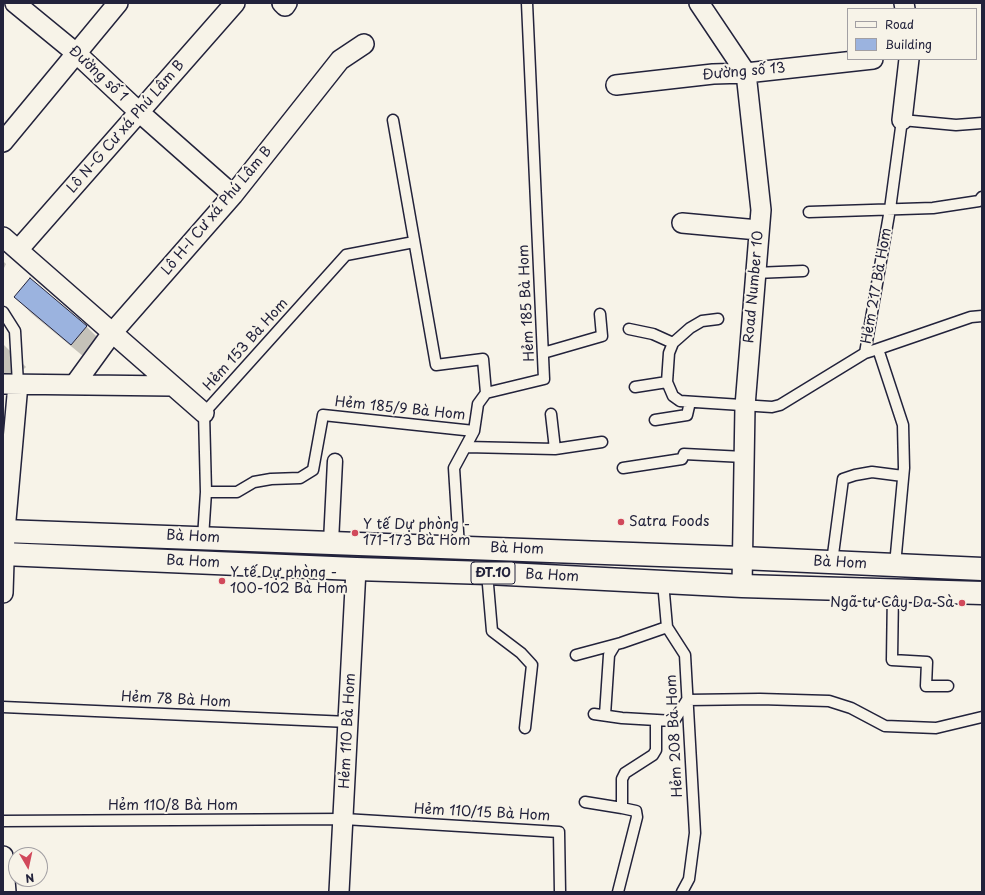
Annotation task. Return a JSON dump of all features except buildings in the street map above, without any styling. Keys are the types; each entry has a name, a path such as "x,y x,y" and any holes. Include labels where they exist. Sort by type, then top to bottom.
{"main road":[{"name":"Bà Hom","path":"4,531 331,542 982,569"},
{"name":"Ba Hom","path":"4,554 356,569 487,572 742,586 982,593"}],"street":[{"name":"Đường số 1","path":"15,3 76,53 139,112 233,195"},
{"path":"3,142 118,3"},
{"name":"Lô N-G Cư xá Phú Lâm B","path":"18,250 235,3"},
{"name":"Road Number 10","path":"699,3 746,73 761,210 758,230 744,406 742,586"},
{"name":"Lô H-I Cư xá Phú Lâm B","path":"74,384 112,333 233,195 340,60 364,44"},
{"name":"Đường số 13","path":"616,85 863,60"},
{"name":"Hẻm 217 Bà Hom","path":"902,120 909,60"},
{"path":"682,223 758,230"},
{"path":"3,237 204,413"},
{"path":"3,593 4,531 11,384 172,386"},
{"path":"331,542 335,461"},
{"name":"Hẻm 110 Bà Hom","path":"339,892 356,569"},
{"path":"3,856 6,892"}],"lane":[{"name":"Hẻm 185 Bà Hom","path":"486,393 544,379 527,3"},
{"path":"393,120 436,365 483,359 486,393 478,404 474,431 454,468 459,547"},
{"path":"902,120 956,125 982,123"},
{"name":"Hẻm 217 Bà Hom","path":"895,565 903,476 903,425 878,349 865,353 890,209 902,120"},
{"path":"810,212 933,208 979,200 982,198"},
{"name":"Hẻm 153 Bà Hom","path":"203,538 206,492 204,413 346,255 414,242"},
{"path":"755,273 803,271"},
{"path":"3,312 14,331 11,384"},
{"path":"543,353 602,336 600,314"},
{"path":"878,349 971,317 982,316"},
{"path":"718,319 702,321 690,328 673,343 668,353 667,382 673,396 680,401 744,406 772,407 780,405 865,353"},
{"path":"629,329 653,334 673,343"},
{"path":"635,387 667,382"},
{"path":"655,420 687,415 690,402"},
{"path":"551,414 555,449"},
{"name":"Hẻm 185/9 Bà Hom","path":"206,492 237,492 254,482 271,479 300,478 313,470 323,415 474,431"},
{"path":"466,447 555,449 602,442"},
{"path":"623,468 682,459 684,454 744,457"},
{"path":"832,562 843,479 872,472 903,476"},
{"path":"487,572 492,631 522,654 532,665 525,728"},
{"name":"Hẻm 208 Bà Hom","path":"663,582 667,627 685,656 695,833 689,878 682,892"},
{"path":"893,591 892,660 927,662 926,686 948,686"},
{"path":"576,655 615,645 667,627"},
{"path":"605,715 609,655 615,645"},
{"path":"594,714 674,721 687,700 829,701 851,708 885,726 936,728 982,717"},
{"name":"Hẻm 78 Bà Hom","path":"3,707 348,722"},
{"path":"622,808 622,779 625,773 653,755 656,750 656,720"},
{"path":"585,802 636,811 637,817 618,892"},
{"name":"Hẻm 110/8 Bà Hom","path":"3,821 344,819"},
{"name":"Hẻm 110/15 Bà Hom","path":"344,819 559,832 560,892"}],"place":[{"name":"Satra Foods","path":"621,522"},
{"name":"Y tế Dự phòng - 171-173 Bà Hom","path":"355,533"},
{"name":"Y tế Dự phòng - 100-102 Bà Hom","path":"222,581"},
{"name":"Ngã tư Cây Da Sà","path":"962,603"}]}
